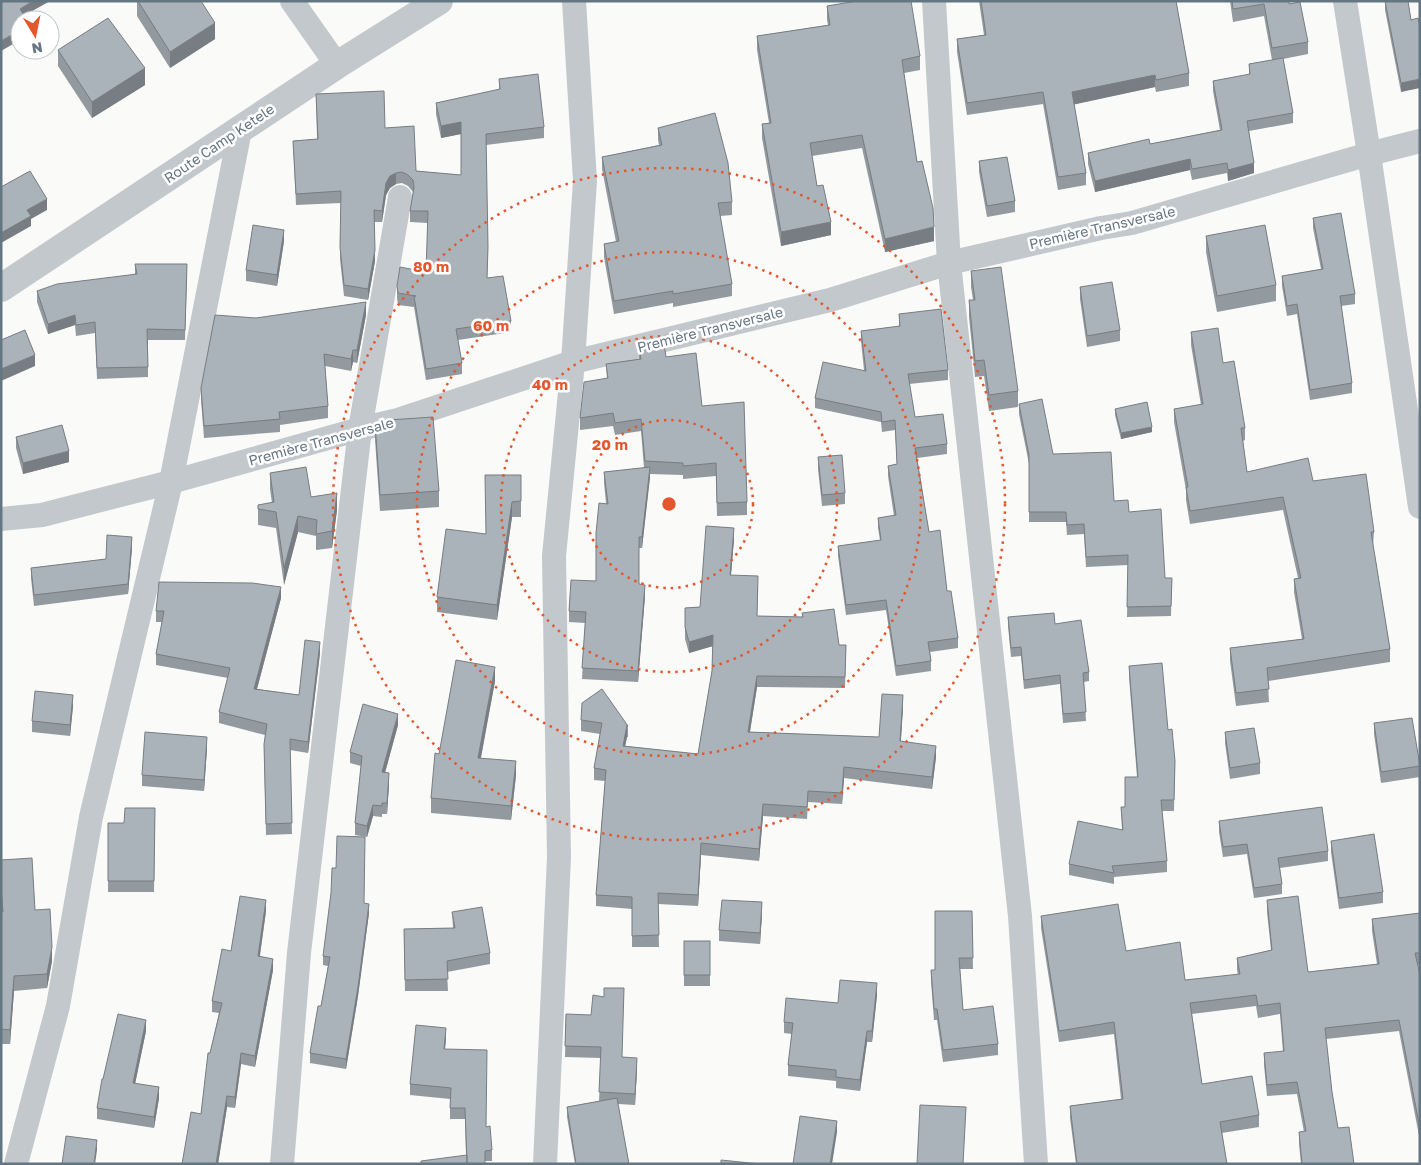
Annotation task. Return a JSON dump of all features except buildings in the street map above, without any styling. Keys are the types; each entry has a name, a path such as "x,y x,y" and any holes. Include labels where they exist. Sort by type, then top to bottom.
{"street":[{"path":"292,1 337,65"},
{"name":"Route Camp Ketele","path":"1,288 337,65 439,1"},
{"path":"545,1164 559,857 554,556 573,362 585,181 574,1"},
{"path":"934,1 949,263 1020,916 1036,1164"},
{"path":"1345,1 1420,507"},
{"path":"16,1164 58,1006 91,817 171,482 240,130"},
{"name":"Première Transversale","path":"1,519 42,515 171,482 398,420 573,362 830,300 949,263 1100,228 1132,223 1420,141"},
{"path":"282,1164 299,953 360,429 400,198"}]}
